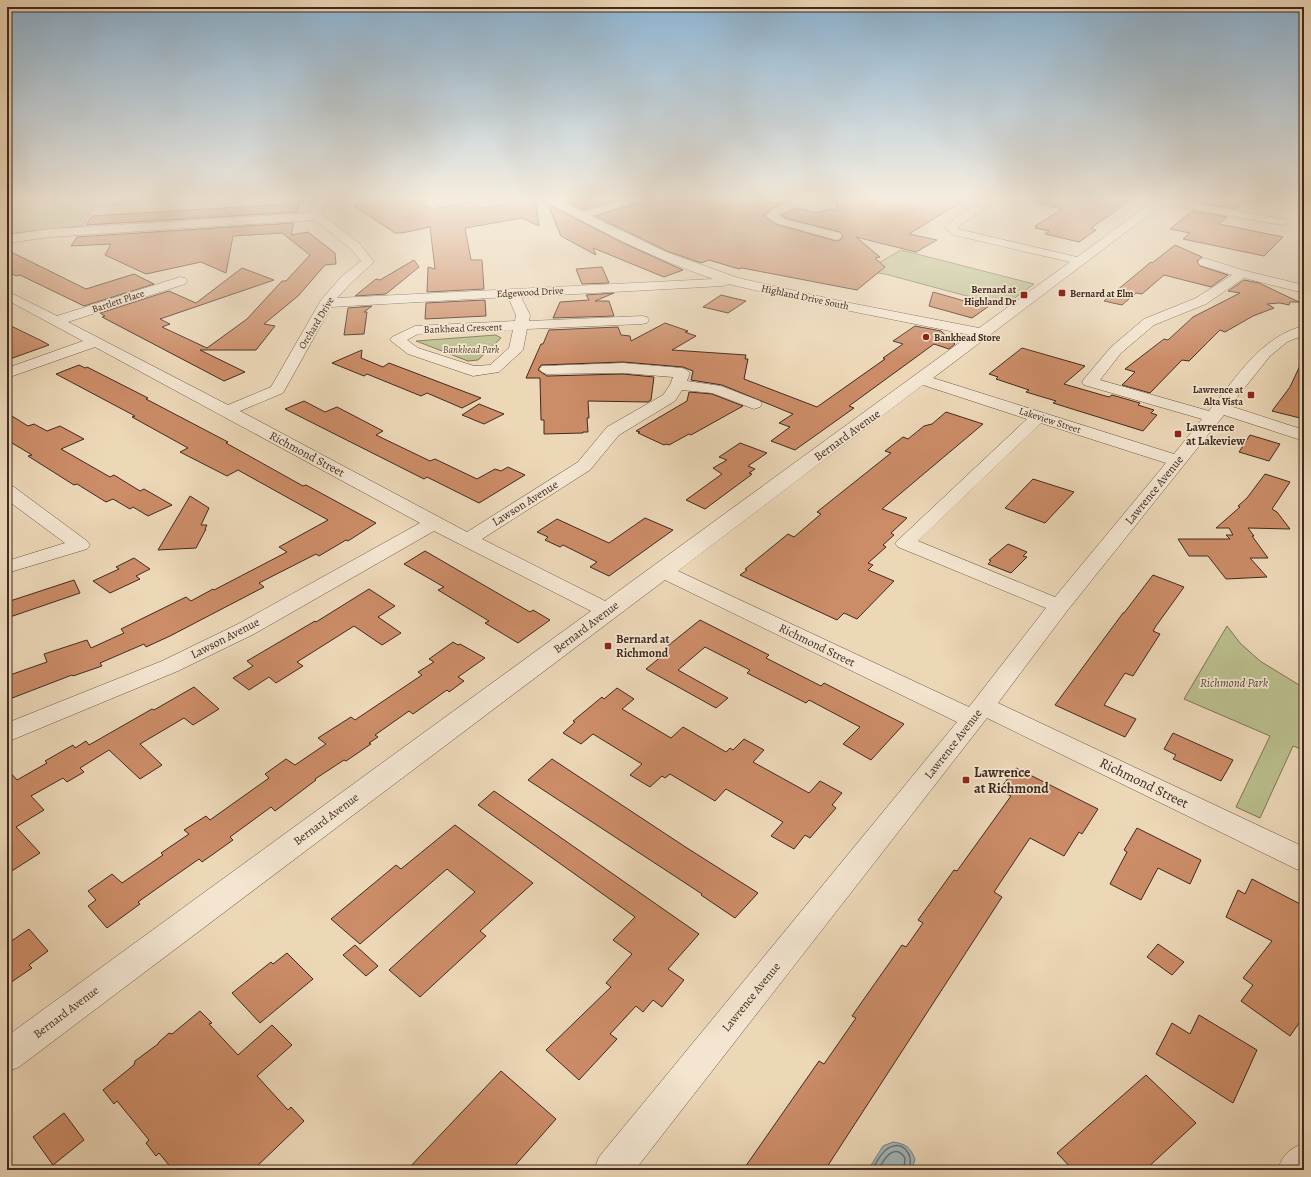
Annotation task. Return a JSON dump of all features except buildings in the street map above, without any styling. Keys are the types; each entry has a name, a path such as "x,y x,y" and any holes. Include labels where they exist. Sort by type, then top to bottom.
{"street":[{"name":"Orchard Drive","path":"227,411 277,390 326,303 346,280 368,262 360,252"},
{"name":"Highland Drive South","path":"660,252 689,265 734,281 791,295 983,333"},
{"path":"1040,252 1080,261"},
{"name":"Bernard Avenue","path":"7,1056 922,380 1092,252"},
{"path":"1204,262 1242,274 1304,289"},
{"path":"1242,274 1201,301 1149,322 1116,350 1090,382 1304,436"},
{"name":"Bartlett Place","path":"56,321 180,281"},
{"name":"Edgewood Drive","path":"326,303 734,281"},
{"name":"Bankhead Crescent","path":"512,293 523,315 521,326 516,350 494,369 473,371 413,351 397,340 415,330 521,326 642,320"},
{"name":"Richmond Street","path":"7,295 227,411 434,523 608,611"},
{"name":"Lawrence Avenue","path":"612,1170 978,713 1059,606 1265,353 1282,340 1304,330"},
{"path":"7,373 95,342"},
{"path":"547,369 623,368 682,373 678,385 715,389 754,404"},
{"name":"Lakeview Street","path":"922,380 1178,460"},
{"name":"Lawson Avenue","path":"467,540 584,466 613,431 669,398 678,385"},
{"path":"1038,417 905,543 1059,606"},
{"path":"7,491 80,545 7,567"},
{"name":"Lawson Avenue","path":"7,733 170,666 246,629 434,523"},
{"name":"Richmond Street","path":"662,571 1304,860"},
{"path":"1295,1170 1304,1161"}],"green space":[{"path":"898,252 909,252 1034,284 1004,306 885,274 865,271"},
{"name":"Bankhead Park","path":"496,335 501,338 478,360 468,361 416,341"},
{"name":"Richmond Park","path":"1227,626 1240,643 1260,661 1304,688 1304,750 1293,746 1260,818 1236,807 1270,736 1184,699"}],"water":[{"path":"893,1142 904,1145 911,1152 915,1159 912,1170 868,1170 883,1146"}],"place":[{"name":"Bernard at Elm","path":"1062,293"},
{"name":"Bernard at Highland Dr","path":"1024,295"},
{"name":"Bankhead Store","path":"926,337"},
{"name":"Lawrence at Alta Vista","path":"1251,395"},
{"name":"Lawrence at Lakeview","path":"1178,434"},
{"name":"Bernard at Richmond","path":"608,646"},
{"name":"Lawrence at Richmond","path":"966,780"}]}
